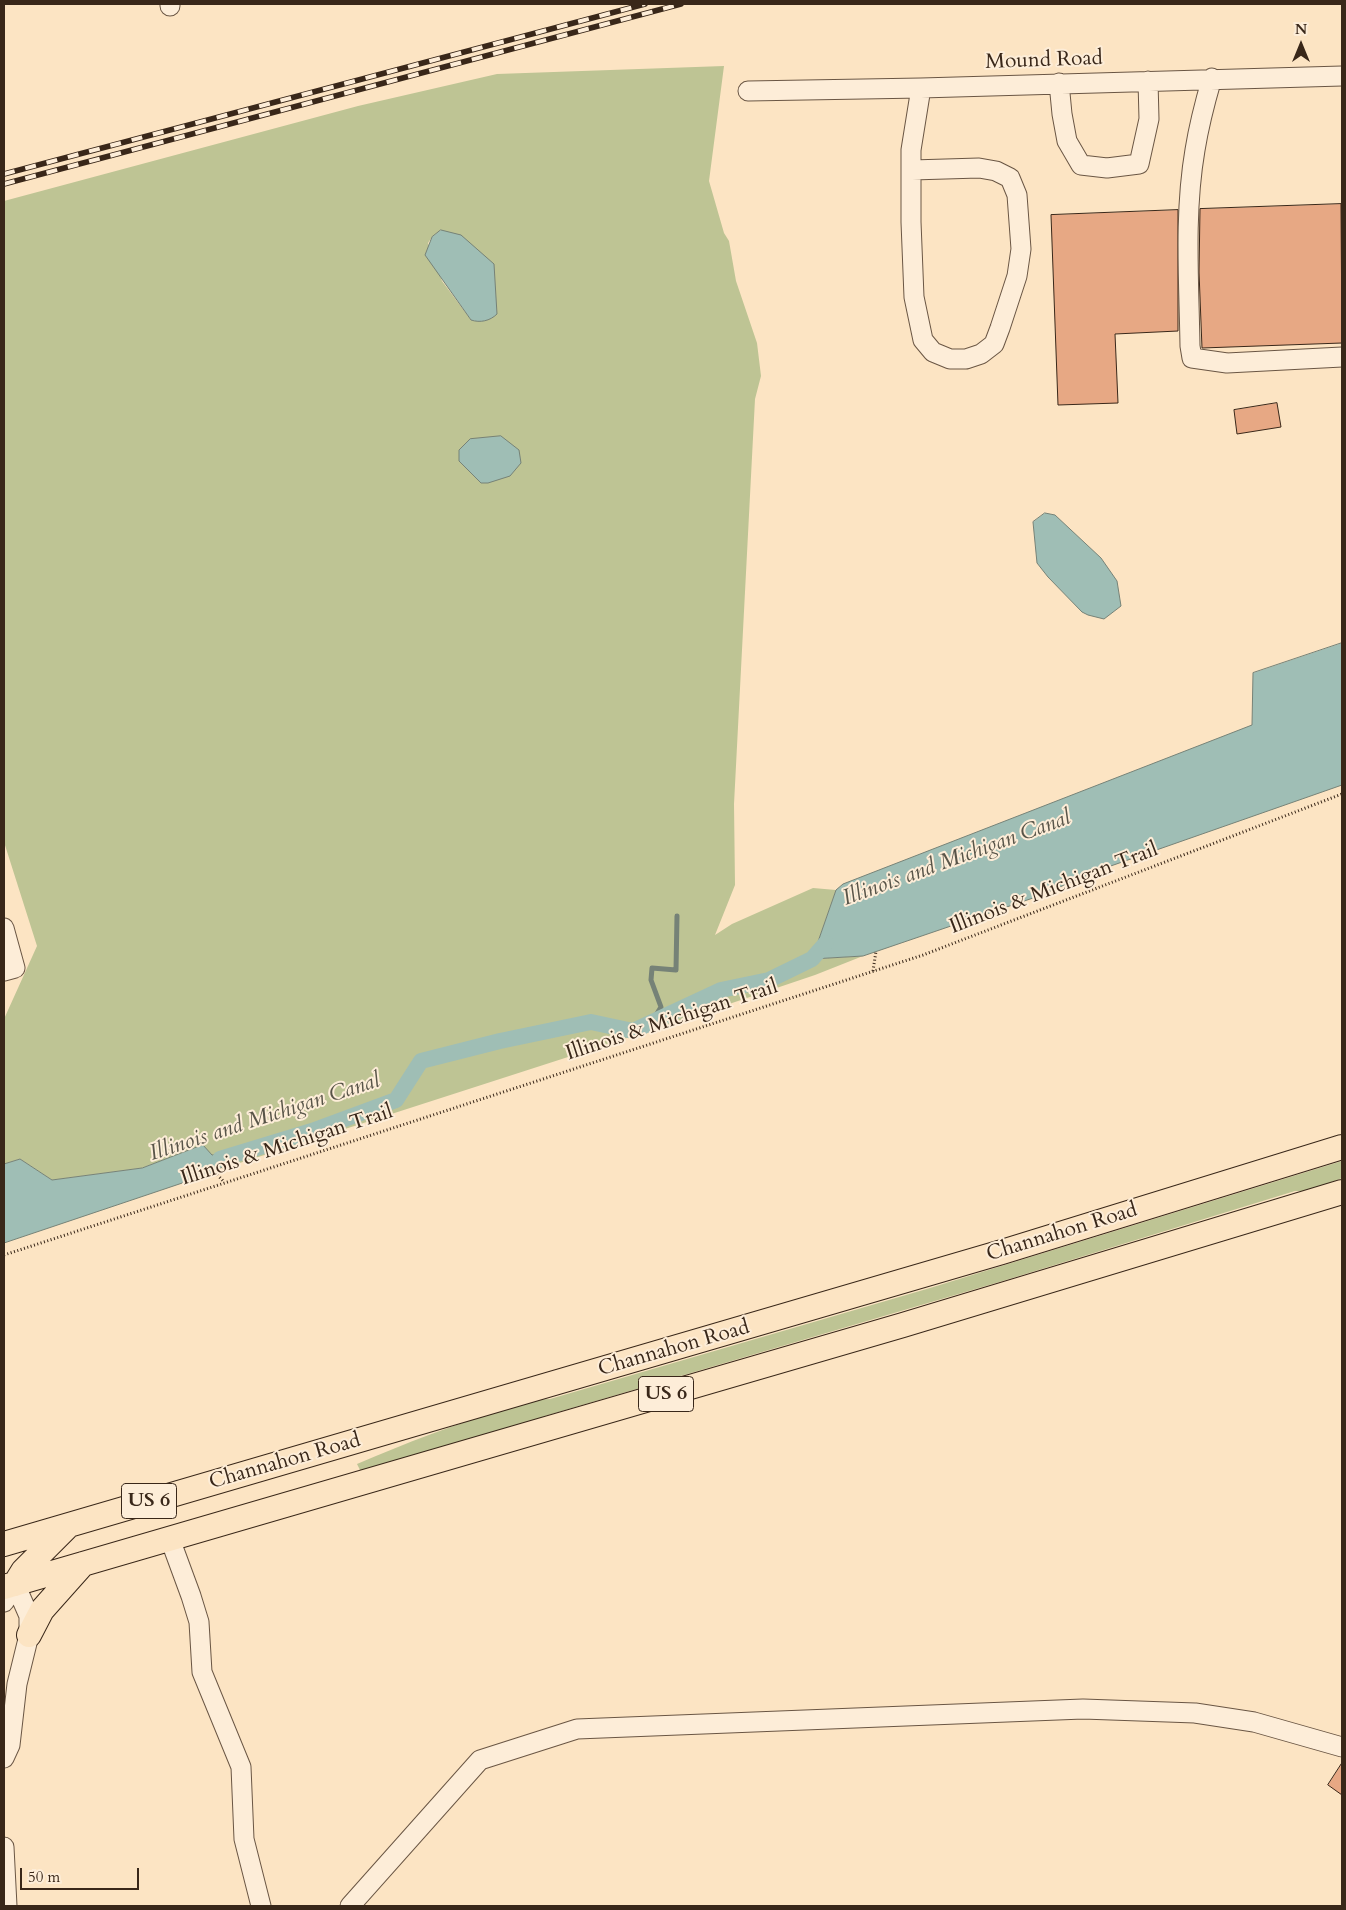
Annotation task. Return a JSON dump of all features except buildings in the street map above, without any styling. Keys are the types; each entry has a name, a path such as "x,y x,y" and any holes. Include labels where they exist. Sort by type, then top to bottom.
{"main road":[{"name":"Channahon Road","path":"4,1544 992,1255 1342,1147"},
{"name":"Channahon Road","path":"6,1586 912,1322 1342,1192"},
{"path":"6,1586 70,1524"},
{"path":"29,1635 42,1610 83,1564"}],"street":[{"name":"Mound Road","path":"748,91 1342,76"},
{"path":"1212,78 1194,152 1189,210 1190,346 1192,358 1227,362 1342,357"},
{"path":"1059,84 1067,141 1081,165 1107,168 1139,164 1149,119 1148,80"},
{"path":"912,170 979,168 996,170 1010,178 1017,195 1021,249 1017,276 994,344 981,354 966,359 950,359 933,352 923,340 914,297 911,150 921,88"},
{"path":"4,928 15,968 4,971"},
{"path":"170,1539 191,1596 198,1622 202,1672 240,1767 244,1839 261,1906"},
{"path":"4,1758 10,1745 17,1684 29,1635 29,1616 6,1586"},
{"path":"350,1906 480,1760 577,1729 1083,1709 1203,1714 1254,1722 1342,1747"},
{"path":"4,1847 7,1906"}],"path":[{"name":"Illinois & Michigan Trail","path":"4,1255 923,955 1342,794"},
{"path":"874,971 876,951"},
{"path":"215,1172 224,1182"}],"green space":[{"path":"724,66 709,181 724,233 729,241 736,281 757,343 761,376 755,399 734,804 735,885 715,935 732,924 813,888 836,890 812,959 863,956 815,975 661,1027 221,1169 239,1154 212,1155 202,1145 142,1168 52,1180 20,1159 4,1164 4,1019 37,946 4,842 4,201 358,106 497,74","holes":["441,230 483,321 471,320 442,281 428,243"]},
{"path":"1342,1161 1342,1178 1309,1191 1295,1191 1006,1280 545,1416 535,1422 361,1472 357,1464 431,1434 516,1406 550,1399 930,1288"}],"water":[{"path":"441,230 461,235 494,264 497,314 488,320 471,320 425,255 432,237"},
{"path":"501,436 519,450 521,463 510,476 488,483 481,483 459,461 459,450 470,439"},
{"path":"1045,513 1055,515 1101,558 1117,581 1121,606 1104,619 1082,612 1037,563 1033,522"},
{"path":"1342,643 1342,785 1105,868 1036,897 863,956 812,959 836,890 843,884 1252,725 1253,673"},
{"path":"203,1145 212,1155 240,1154 215,1172 4,1243 4,1164 20,1159 52,1180 142,1168"}],"waterway":[{"path":"651,1023 661,1007 651,980 652,968 676,970 677,916"},
{"name":"Illinois and Michigan Canal","path":"220,1159 312,1131 396,1100 421,1061 500,1041 591,1022 633,1031 721,990 769,980 812,959 826,943"}],"railway":[{"path":"4,174 645,4"},
{"path":"4,184 681,4"}]}
